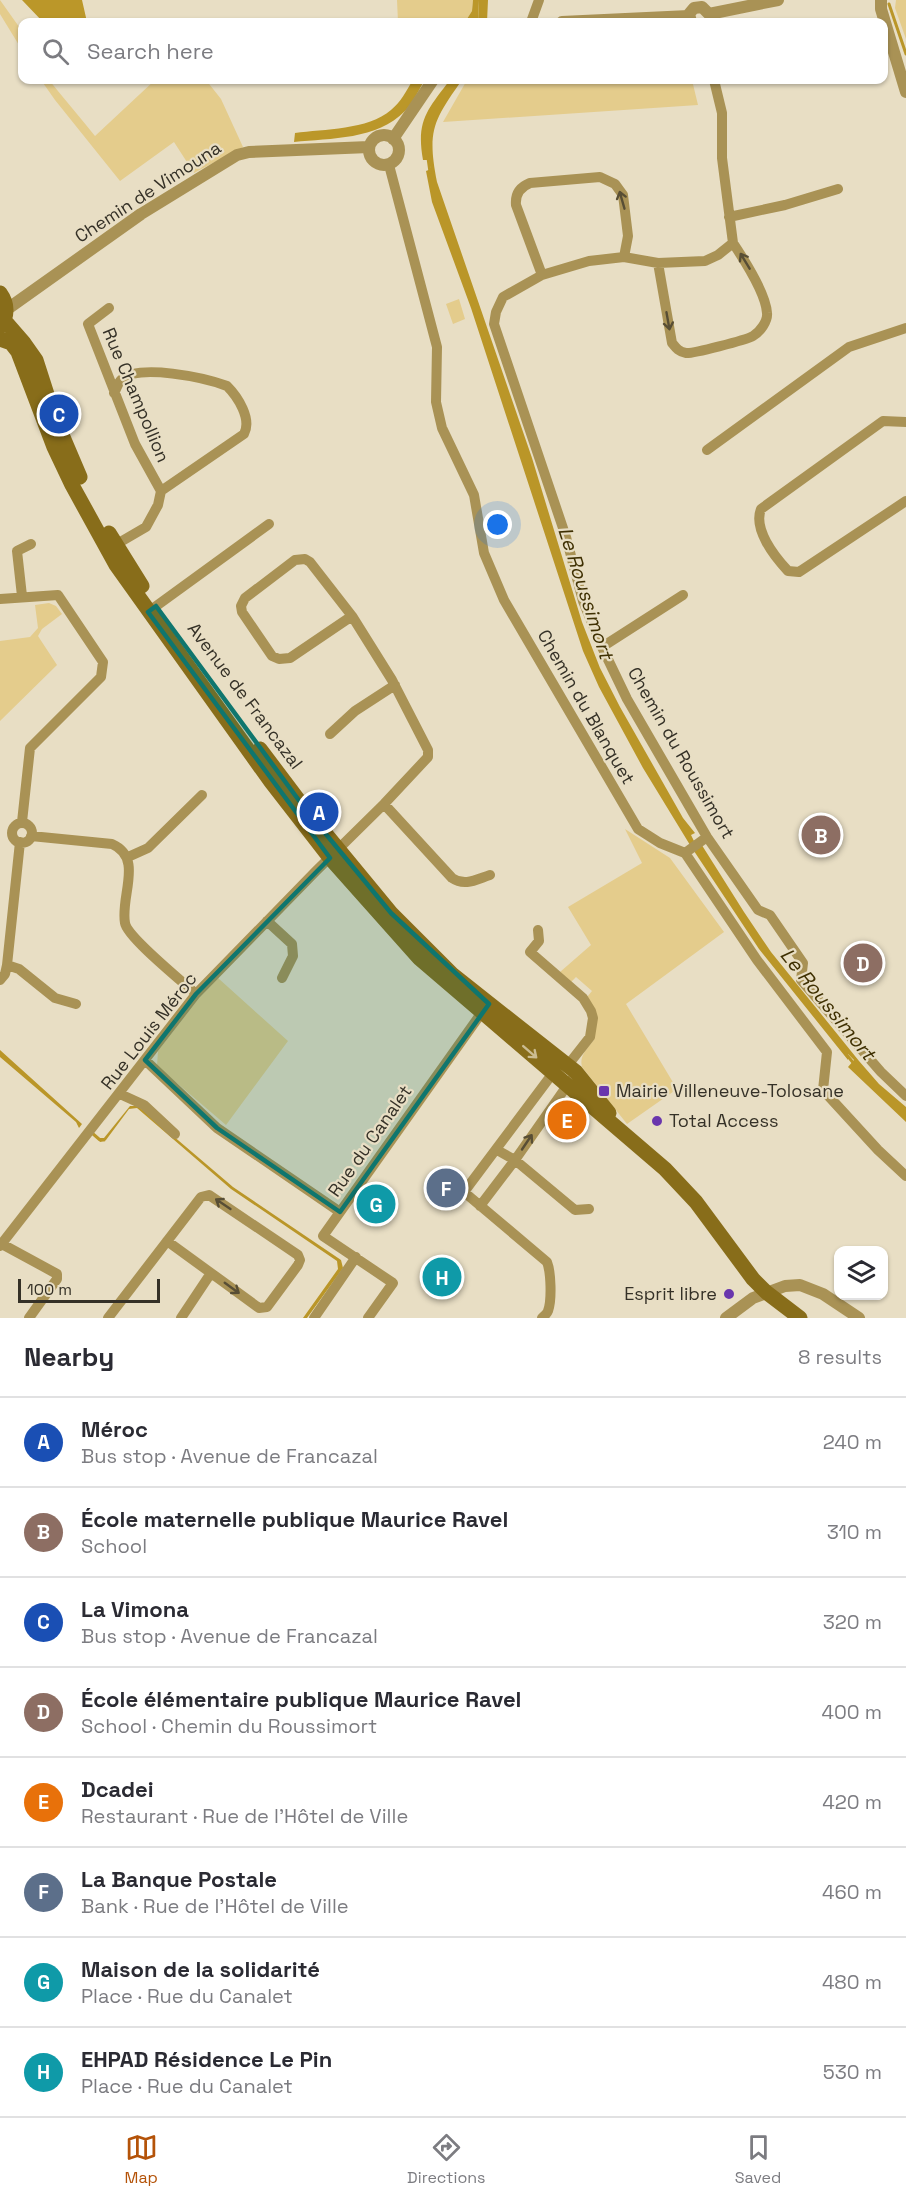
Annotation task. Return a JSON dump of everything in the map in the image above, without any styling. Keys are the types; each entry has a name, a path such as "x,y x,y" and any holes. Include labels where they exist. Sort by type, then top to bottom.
{"main road":[{"path":"1,294 4,319"},
{"name":"Avenue de Francazal","path":"4,319 36,360 65,444 112,547"},
{"name":"Avenue de Francazal","path":"0,339 11,343 26,366 54,447 72,485 152,609 306,810 334,853 486,1008 565,1071 631,1142 665,1169 696,1202 753,1279 800,1318"}],"street":[{"path":"532,18 539,0"},
{"path":"610,18 706,9 708,18 778,0"},
{"path":"880,0 884,18"},
{"path":"888,32 906,92"},
{"path":"393,139 430,84"},
{"path":"658,263 672,343 676,349 689,354 753,336 766,320 767,312 756,281 745,258 733,243 722,158 722,113 715,84"},
{"path":"386,135 393,139 398,146 398,155 388,165 374,162 369,155 372,140 386,135"},
{"name":"Chemin de Vimouna","path":"4,319 29,294 141,214 237,155 249,152 369,147"},
{"name":"Chemin du Blanquet","path":"388,165 437,347 436,402 442,428 474,495 484,553 504,600 638,829 660,843 685,853"},
{"path":"624,257 628,236 623,195 615,184 600,177 530,183 520,188 516,205 542,275 589,261 624,257 658,263 705,261 718,255 733,243"},
{"path":"729,217 785,205 838,189"},
{"name":"Chemin du Roussimort","path":"542,275 503,297 498,305 494,324 566,537 583,601 602,647 627,699 707,837 758,910 770,915 803,963 801,980 881,1072 906,1096"},
{"path":"1,294 29,294"},
{"name":"Rue Champollion","path":"109,308 87,324 135,444 161,491 158,504 146,527 112,547"},
{"path":"707,450 849,347 906,328"},
{"path":"114,393 121,381 132,374 153,371 227,386 246,417 244,434 161,491"},
{"path":"906,422 883,421 761,509 758,516 759,525 788,571 799,572 906,501"},
{"path":"152,609 269,524"},
{"path":"22,596 17,551 31,544"},
{"path":"330,734 355,711 395,686 352,616 305,559 295,560 244,598 241,606 242,612 272,656 279,659 290,658 352,616"},
{"path":"0,599 58,595 103,662 101,677 30,748 22,822"},
{"path":"602,647 683,596"},
{"name":"Rue Louis Méroc","path":"0,1244 85,1139 196,994 428,757 428,750 395,686"},
{"path":"128,857 148,848 202,795"},
{"path":"384,804 459,883 464,884 490,875"},
{"path":"12,834 14,826 22,822"},
{"path":"0,832 12,834 20,842 26,842 31,836 31,829 22,822"},
{"path":"31,836 112,844 122,848 128,857 124,914 127,930 196,994"},
{"path":"707,837 685,853 757,960 827,1052 823,1090 878,1150 906,1176"},
{"path":"0,980 5,974 7,965 20,842"},
{"path":"267,921 292,944 293,956 282,978"},
{"path":"538,930 539,941 530,952 583,998 593,1018 590,1037 565,1071 464,1192 547,1262 551,1271 549,1303 548,1311 542,1318"},
{"path":"7,965 20,969 55,998 76,1004"},
{"name":"Rue du Canalet","path":"368,1318 393,1283 323,1236 486,1008"},
{"path":"145,1060 217,1128 340,1212"},
{"path":"480,1206 515,1160 565,1071"},
{"path":"120,1094 144,1106 175,1134"},
{"path":"497,1150 515,1160 575,1210 588,1209"},
{"path":"108,1318 167,1241 201,1197 209,1195 298,1255 300,1260 267,1307 263,1309 167,1241"},
{"path":"0,1244 57,1274 57,1279 29,1318"},
{"path":"314,1318 356,1257"},
{"path":"181,1318 211,1273"},
{"path":"726,1318 753,1298 785,1286 807,1286 836,1301 859,1318"}],"highlighted area":[{"path":"156,606 306,810 391,913 489,1004 340,1212 217,1128 145,1060 196,994 330,858 148,612"}],"shaded area":[{"path":"0,0 18,25 18,43 0,14"},
{"path":"22,0 82,0 86,18 39,18"},
{"path":"397,0 473,0 472,11 468,18 398,18"},
{"path":"473,0 478,0 479,18 468,18 472,11"},
{"path":"478,0 488,0 487,18 479,18"},
{"path":"896,0 906,0 906,39 895,8"},
{"path":"44,84 52,84 95,136 151,84 209,84 221,99 243,147 194,173 174,142 120,181"},
{"path":"410,84 423,84 405,111 381,128 353,136 294,142 295,133 345,128 381,117 391,110"},
{"path":"447,84 459,84 444,106 435,127 433,150 437,182 532,458 582,622 600,668 683,818 695,833 691,835 694,841 698,839 771,952 879,1084 906,1107 906,1122 848,1067 854,1060 848,1054 848,1060 759,949 690,845 643,768 599,687 583,651 471,308 432,202 426,171 431,169 428,160 423,160 421,135 425,117"},
{"path":"465,84 693,84 698,105 443,122"},
{"path":"459,299 465,319 453,324 446,304"},
{"path":"49,603 56,606 62,614 42,629 38,636 57,665 0,721 0,641 30,637 38,628 35,605"},
{"path":"625,829 670,858 724,932 626,1004 677,1089 627,1124 582,1067 583,1056 594,1040 587,997 592,991 576,977 571,982 560,972 591,945 568,907 642,863"},
{"path":"218,978 288,1041 226,1125 157,1066 158,1051 200,997"},
{"path":"0,1050 82,1124 79,1128 76,1122 0,1057"},
{"path":"130,1106 138,1106 233,1187 341,1260 343,1268 307,1318 303,1318 338,1269 337,1261 231,1189 137,1108 129,1109 106,1140 100,1142 100,1138 104,1138"}],"waterway":[{"path":"889,4 906,54"},
{"name":"Le Roussimort","path":"428,158 430,172"},
{"name":"Le Roussimort","path":"846,1054 855,1065"},
{"path":"92,1133 100,1140 104,1140"}],"place":[{"name":"La Vimona","path":"59,414"},
{"name":"Méroc","path":"319,812"},
{"name":"École maternelle publique Maurice Ravel","path":"821,835"},
{"name":"École élémentaire publique Maurice Ravel","path":"863,963"},
{"name":"Mairie Villeneuve-Tolosane","path":"604,1091"},
{"name":"Dcadei","path":"567,1120"},
{"name":"Total Access","path":"657,1121"},
{"name":"La Banque Postale","path":"446,1188"},
{"name":"Maison de la solidarité","path":"376,1204"},
{"name":"EHPAD Résidence Le Pin","path":"442,1277"},
{"name":"Esprit libre","path":"729,1294"}]}
